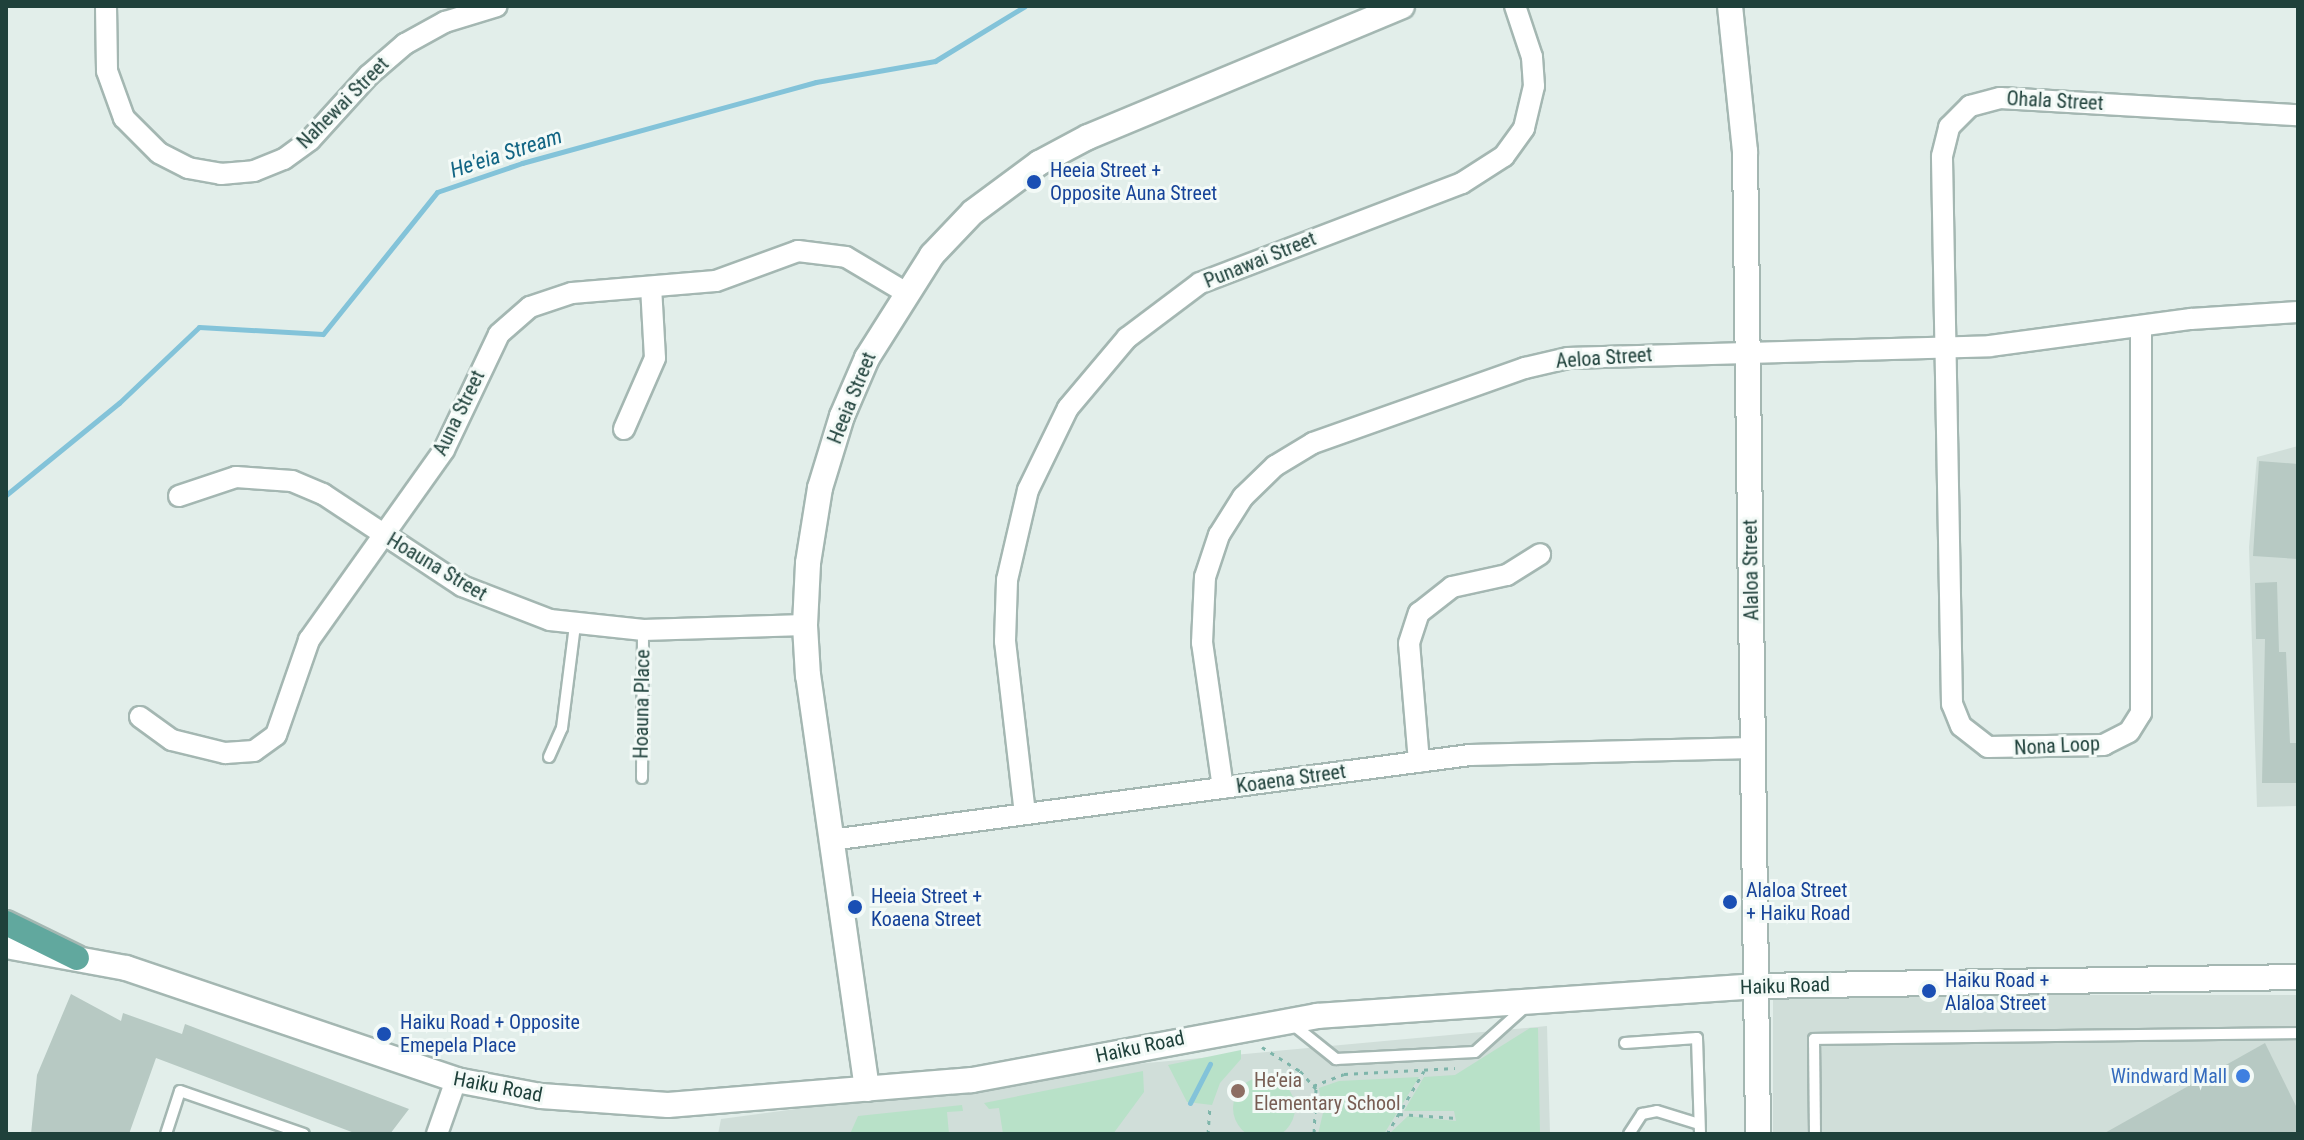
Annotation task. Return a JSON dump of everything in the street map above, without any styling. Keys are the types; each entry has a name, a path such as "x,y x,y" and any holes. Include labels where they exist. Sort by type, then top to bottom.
{"main road":[{"path":"6,923 77,958"}],"street":[{"name":"Nahewai Street","path":"106,6 107,71 124,118 166,157 221,174 254,171 284,159 310,140 369,75 405,44 445,22 497,6"},
{"name":"Heeia Street","path":"867,1089 831,840 805,625 813,525 830,452 867,358 905,292 973,212 1039,163 1088,137 1402,6"},
{"name":"Punawai Street","path":"1025,814 1006,656 1007,580 1028,490 1060,422 1127,338 1200,283 1462,183 1504,156 1524,128 1534,86 1532,57 1515,6"},
{"name":"Alaloa Street","path":"1730,6 1744,137 1758,1134"},
{"name":"Ohala Street","path":"1945,349 1942,146 1954,119 1970,106 2000,98 2298,115"},
{"name":"Auna Street","path":"140,717 172,740 225,753 244,753 270,741 285,719 309,640 382,533 444,450 492,345 508,324 557,295 716,281 783,253 814,250 846,257 905,292"},
{"path":"624,429 655,358 651,287"},
{"name":"Aeloa Street","path":"1223,788 1202,643 1205,577 1230,515 1275,466 1313,443 1536,365 1597,355 1945,349 2298,312"},
{"name":"Nona Loop","path":"1945,349 1956,715 1969,735 1988,747 2094,747 2129,732 2144,703 2141,328"},
{"name":"Hoauna Street","path":"179,496 216,481 276,478 323,494 476,593 575,625 643,630 805,625"},
{"path":"1419,762 1409,643 1419,613 1442,591 1507,575 1540,554"},
{"name":"Koaena Street","path":"831,840 1419,762 1520,752 1753,748"},
{"name":"Haiku Road","path":"6,946 77,958 150,976 456,1080 541,1096 626,1104 867,1089 1011,1075 1287,1019 1757,986 2298,977"},
{"path":"437,1134 456,1080"}],"lane":[{"path":"549,757 562,728 575,625"},
{"name":"Hoauna Place","path":"642,778 643,630"},
{"path":"1287,1019 1336,1059 1475,1052 1531,1002"},
{"path":"1815,1134 1814,1039 2298,1033"},
{"path":"1625,1043 1697,1038 1700,1129 1657,1111 1642,1114 1629,1134"},
{"path":"166,1134 180,1091 304,1134"}],"path":[{"path":"1261,1046 1300,1071 1316,1089 1314,1134"},
{"path":"1387,1134 1424,1071"},
{"path":"1208,1134 1210,1107"},
{"path":"1399,1114 1454,1114 1457,1118"}],"shaded area":[{"path":"2298,446 2298,806 2257,807 2249,547 2257,457"},
{"path":"1773,995 2298,995 2298,1134 1773,1134"},
{"name":"He'eia Elementary School","path":"1547,1026 1550,1134 718,1134 721,1119 1136,1064"}],"green space":[{"path":"1530,1028 1538,1028 1540,1134 1389,1134 1408,1116 1456,1121 1454,1111 1404,1111 1424,1077 1455,1075"},
{"path":"1241,1050 1241,1059 1220,1083 1212,1105 1187,1102 1168,1065"},
{"path":"1143,1071 1144,1092 1113,1134 1003,1134 999,1108 989,1109 984,1103"},
{"path":"1264,1077 1286,1086 1295,1108 1286,1130 1264,1139 1242,1130 1233,1108 1242,1086"},
{"path":"1419,1077 1384,1134 1318,1134 1323,1113 1319,1088 1339,1081"},
{"path":"962,1105 963,1111 947,1112 949,1134 850,1134 858,1116"}],"building":[{"path":"2259,461 2298,464 2298,559 2253,556"},
{"path":"2277,582 2279,652 2286,652 2290,743 2296,743 2298,783 2262,783 2265,639 2256,639 2255,583"},
{"path":"71,994 121,1021 123,1013 182,1034 185,1024 409,1109 390,1134 357,1134 156,1058 129,1134 31,1134 37,1075"},
{"name":"Windward Mall","path":"2265,1043 2298,1110 2298,1134 2103,1134"}],"waterway":[{"name":"He'eia Stream","path":"6,495 119,403 199,327 323,334 437,192 522,163 816,82 935,61 1025,6"},
{"path":"1190,1103 1210,1064"}],"place":[{"name":"Heeia Street + Opposite Auna Street","path":"1034,182"},
{"name":"Alaloa Street + Haiku Road","path":"1730,902"},
{"name":"Heeia Street + Koaena Street","path":"855,907"},
{"name":"Haiku Road + Alaloa Street","path":"1929,991"},
{"name":"Haiku Road + Opposite Emepela Place","path":"384,1034"},
{"name":"Windward Mall","path":"2243,1076"},
{"name":"He'eia Elementary School","path":"1238,1091"}]}
